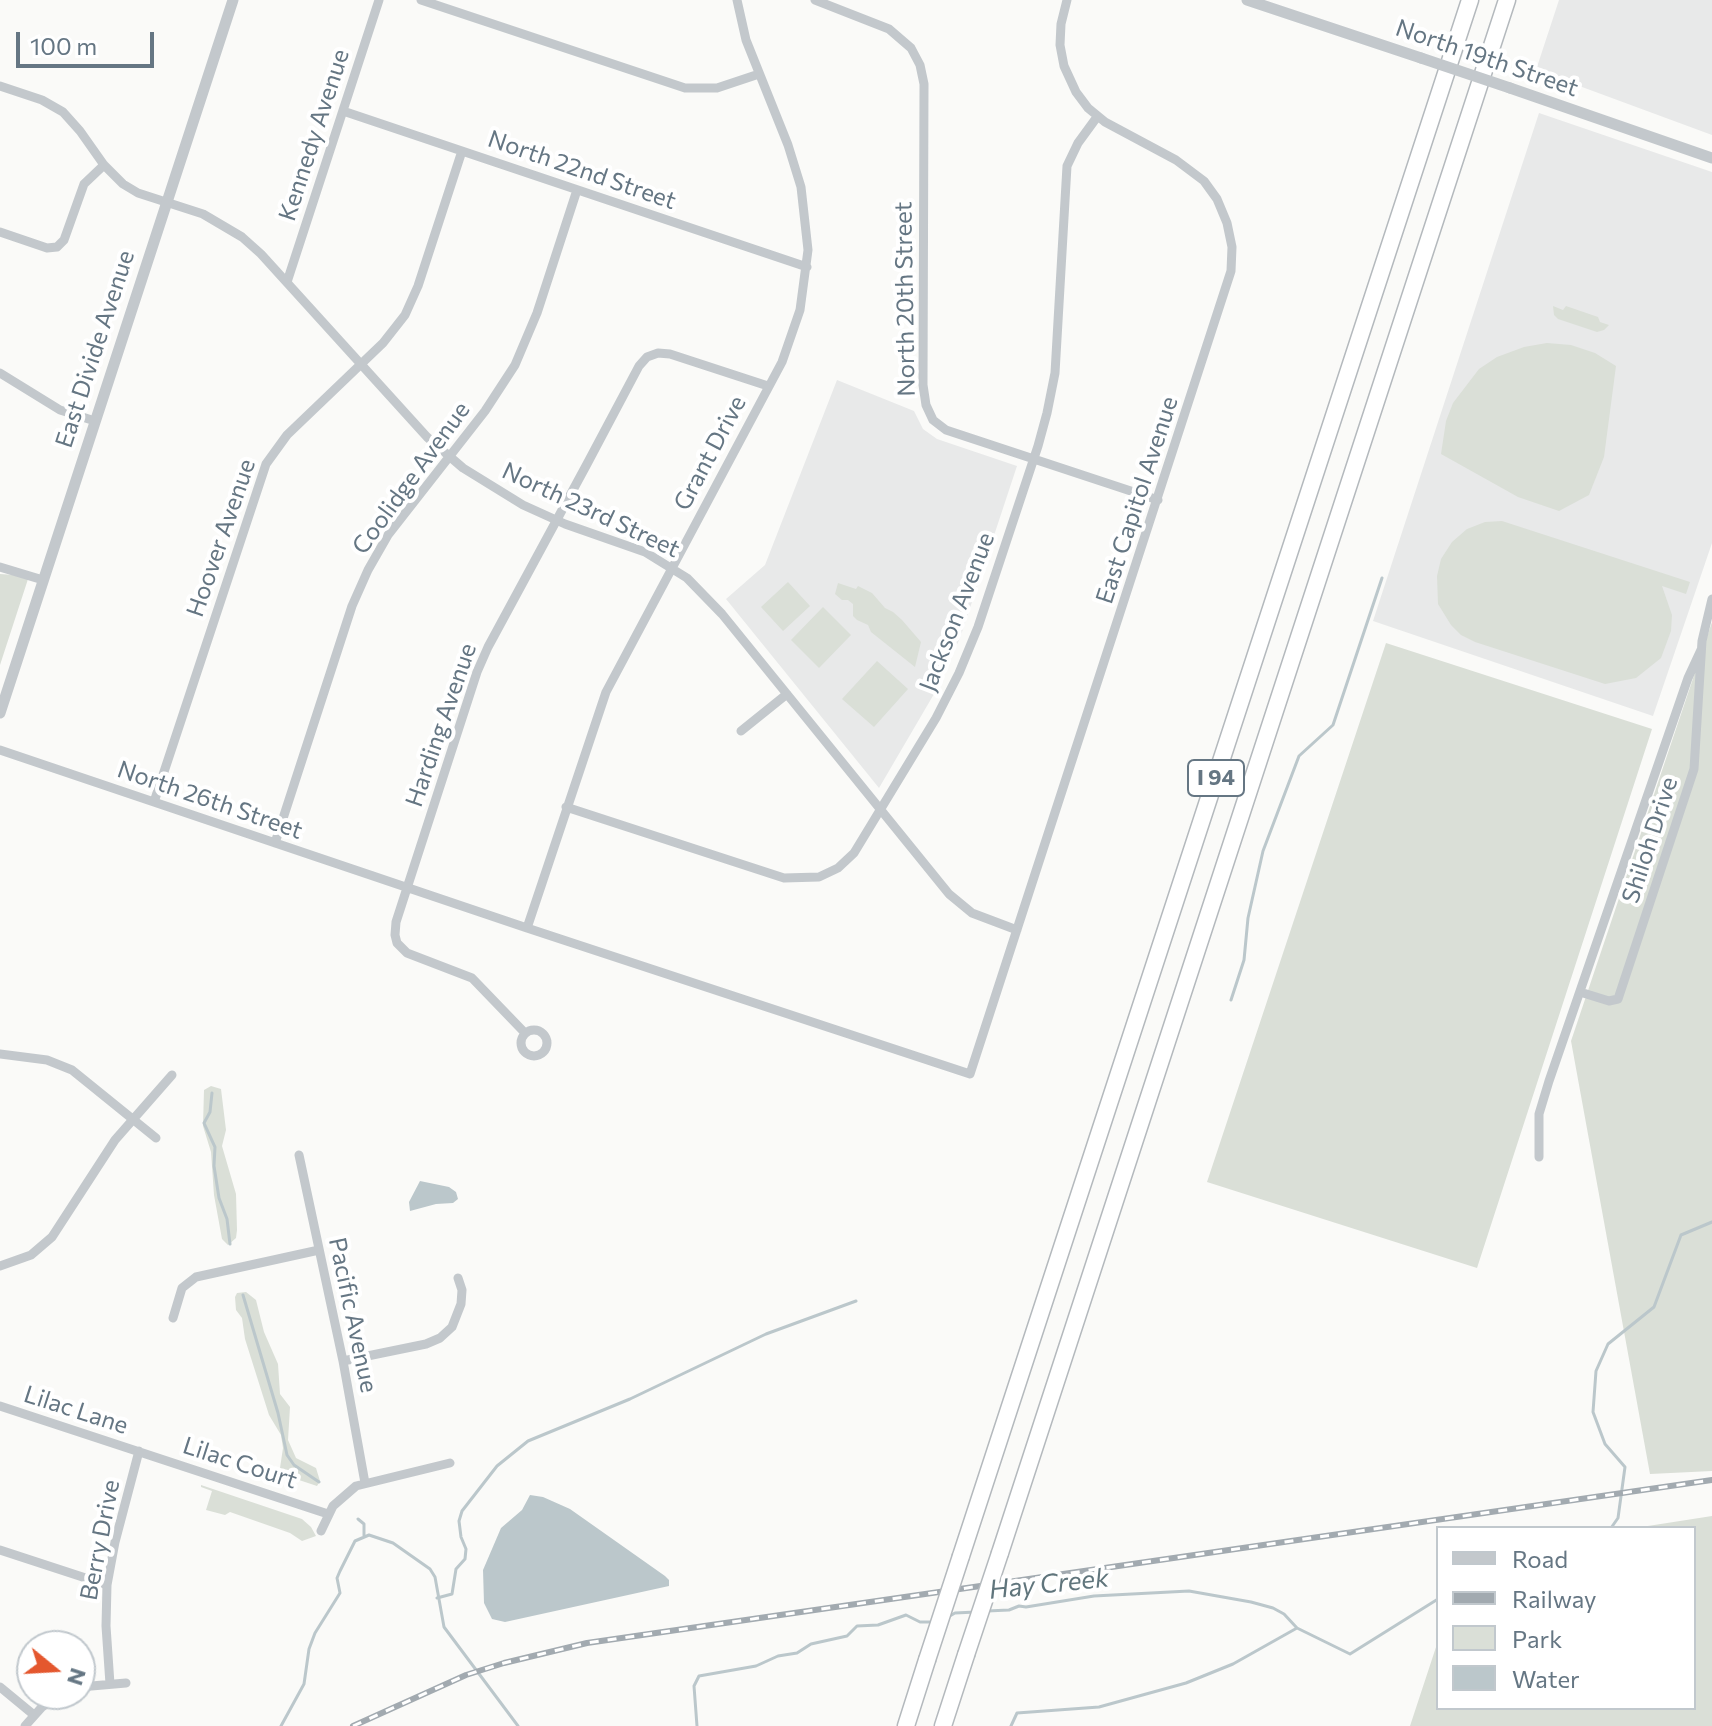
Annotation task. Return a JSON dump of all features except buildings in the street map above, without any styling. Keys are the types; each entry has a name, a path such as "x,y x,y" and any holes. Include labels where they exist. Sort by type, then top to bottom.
{"highway":[{"name":"I 94","path":"906,1726 1470,0"},
{"name":"I 94","path":"943,1726 1507,0"}],"street":[{"name":"East Divide Avenue","path":"0,713 233,0"},
{"name":"Kennedy Avenue","path":"287,282 379,0"},
{"path":"421,0 685,88 727,86 759,74"},
{"name":"Grant Drive","path":"527,928 606,692 782,362 797,323 807,267 806,218 798,174 746,40 737,0"},
{"name":"North 20th Street","path":"815,0 889,29 911,48 920,65 924,84 923,385 929,413 946,430 1158,500"},
{"name":"East Capitol Avenue","path":"527,928 970,1074 1229,282 1232,259 1230,235 1217,199 1197,174 1097,117 1076,92 1064,66 1060,35 1067,0"},
{"name":"North 19th Street","path":"1247,0 1712,158"},
{"name":"North 23rd Street","path":"0,86 42,100 63,112 115,178 131,189 203,214 232,229 255,248 449,457 500,492 556,521 635,548 672,567 710,600 956,901 981,917 1017,930"},
{"name":"North 22nd Street","path":"343,111 807,267"},
{"name":"Jackson Avenue","path":"566,807 796,880 819,877 838,868 854,853 936,718 966,658 1033,459 1055,373 1067,166 1078,143 1097,117"},
{"name":"Hoover Avenue","path":"154,802 266,464 294,427 392,334 410,305 462,151"},
{"path":"0,232 47,248 57,247 64,240 84,184 104,165"},
{"name":"Coolidge Avenue","path":"275,843 352,606 368,570 388,535 495,397 523,348 577,190"},
{"name":"Harding Avenue","path":"525,1033 472,978 414,957 401,949 395,928 483,658 639,366 647,357 658,353 670,354 768,386"},
{"path":"0,373 60,410 95,421"},
{"path":"0,567 43,580"},
{"name":"Shiloh Drive","path":"1580,992 1609,1001 1618,999 1694,769 1701,650 1712,599"},
{"name":"Shiloh Drive","path":"1539,1157 1539,1114 1688,678 1701,650"},
{"path":"741,731 787,694"},
{"name":"North 26th Street","path":"0,750 407,887"},
{"path":"407,887 527,928"},
{"path":"0,1054 47,1060 64,1066 82,1077 156,1138"},
{"path":"0,1266 22,1260 46,1243 132,1118 172,1075"},
{"name":"Pacific Avenue","path":"299,1155 343,1361 365,1483"},
{"path":"173,1318 182,1288 196,1277 319,1250"},
{"path":"343,1361 426,1344 447,1333 461,1304 462,1290 458,1278"},
{"name":"Lilac Lane","path":"0,1406 139,1451"},
{"name":"Lilac Court","path":"139,1451 328,1514"},
{"name":"Berry Drive","path":"110,1684 107,1585 139,1451"},
{"path":"321,1531 328,1514 348,1491 365,1483 450,1463"},
{"path":"0,1550 107,1585"},
{"path":"96,1685 126,1683"},
{"path":"0,1687 34,1715"},
{"path":"25,1726 40,1710"}],"shaded area":[{"path":"1559,0 1712,0 1712,135 1536,70"},
{"path":"1539,113 1712,172 1712,543 1653,716 1373,621"},
{"path":"837,380 914,411 923,429 937,439 1017,466 960,638 934,694 879,788 726,599 765,565"}],"green space":[{"path":"1553,306 1563,310 1566,306 1598,317 1600,322 1609,325 1597,332 1558,319"},
{"path":"1547,343 1571,345 1595,353 1616,366 1604,457 1589,495 1559,511 1518,497 1441,454 1446,421 1453,403 1479,369 1497,357"},
{"path":"1502,521 1690,582 1686,594 1662,586 1672,615 1671,631 1661,658 1636,678 1605,684 1461,635 1438,604 1437,576 1441,559 1452,542 1467,529 1485,522"},
{"path":"0,574 29,576 0,665"},
{"path":"788,582 810,606 783,631 761,607"},
{"path":"838,583 856,589 858,586 872,593 885,608 902,620 921,642 915,667 871,632 868,625 853,616 853,604 835,594"},
{"path":"823,607 851,635 819,668 791,640"},
{"path":"1712,622 1712,1471 1650,1474 1571,1041"},
{"path":"1386,643 1652,729 1477,1268 1207,1182"},
{"path":"877,661 908,689 874,727 842,699"},
{"path":"211,1086 221,1089 226,1130 222,1146 236,1194 236,1238 228,1245 222,1239 214,1195 211,1152 203,1126 204,1090"},
{"path":"246,1292 256,1300 264,1332 278,1364 280,1394 290,1407 288,1440 296,1458 316,1468 320,1481 317,1486 284,1475 280,1468 281,1435 269,1415 245,1339 242,1318 236,1310 237,1293"},
{"path":"201,1485 302,1519 316,1536 302,1541 290,1533 230,1512 225,1515 206,1510 212,1491"},
{"path":"1712,1516 1712,1726 1410,1726 1436,1647 1436,1710 1696,1710 1696,1526 1648,1526"}],"water":[{"path":"420,1181 449,1187 456,1192 458,1199 453,1203 410,1211 409,1202"},
{"path":"530,1495 543,1497 570,1509 665,1576 669,1586 505,1622 492,1619 484,1603 483,1570 501,1528 522,1510"}],"waterway":[{"path":"1231,1000 1244,960 1248,918 1263,851 1299,756 1333,725 1382,578"},
{"path":"212,1093 210,1112 204,1123 215,1147 214,1166 230,1244"},
{"name":"Hay Creek","path":"1612,1526 1618,1518 1625,1467 1605,1444 1593,1412 1596,1371 1608,1344 1654,1307 1681,1235 1712,1222"},
{"path":"243,1295 278,1413 287,1455 294,1465 319,1482"},
{"path":"437,1598 452,1594 456,1569 465,1559 466,1549 459,1521 462,1511 497,1466 528,1441 630,1399 766,1334 856,1301"},
{"path":"358,1519 364,1524 364,1536"},
{"name":"Hay Creek","path":"281,1726 304,1684 309,1649 315,1633 340,1593 337,1578 340,1571 355,1541 369,1535 393,1543 430,1569 435,1577 444,1627 518,1726"},
{"name":"Hay Creek","path":"987,1611 1094,1596 1189,1591 1273,1608 1284,1614 1297,1628 1350,1654 1436,1600"},
{"name":"Hay Creek","path":"948,1617 955,1613 976,1612"},
{"name":"Hay Creek","path":"697,1726 694,1686 699,1676 756,1666 778,1656 797,1653 811,1644 847,1636 857,1626 878,1625 906,1615 920,1622 933,1622"},
{"path":"1011,1726 1017,1713 1099,1707 1186,1683 1233,1664 1297,1628"}],"railway":[{"path":"353,1726 466,1675 587,1643 1712,1480"}]}
